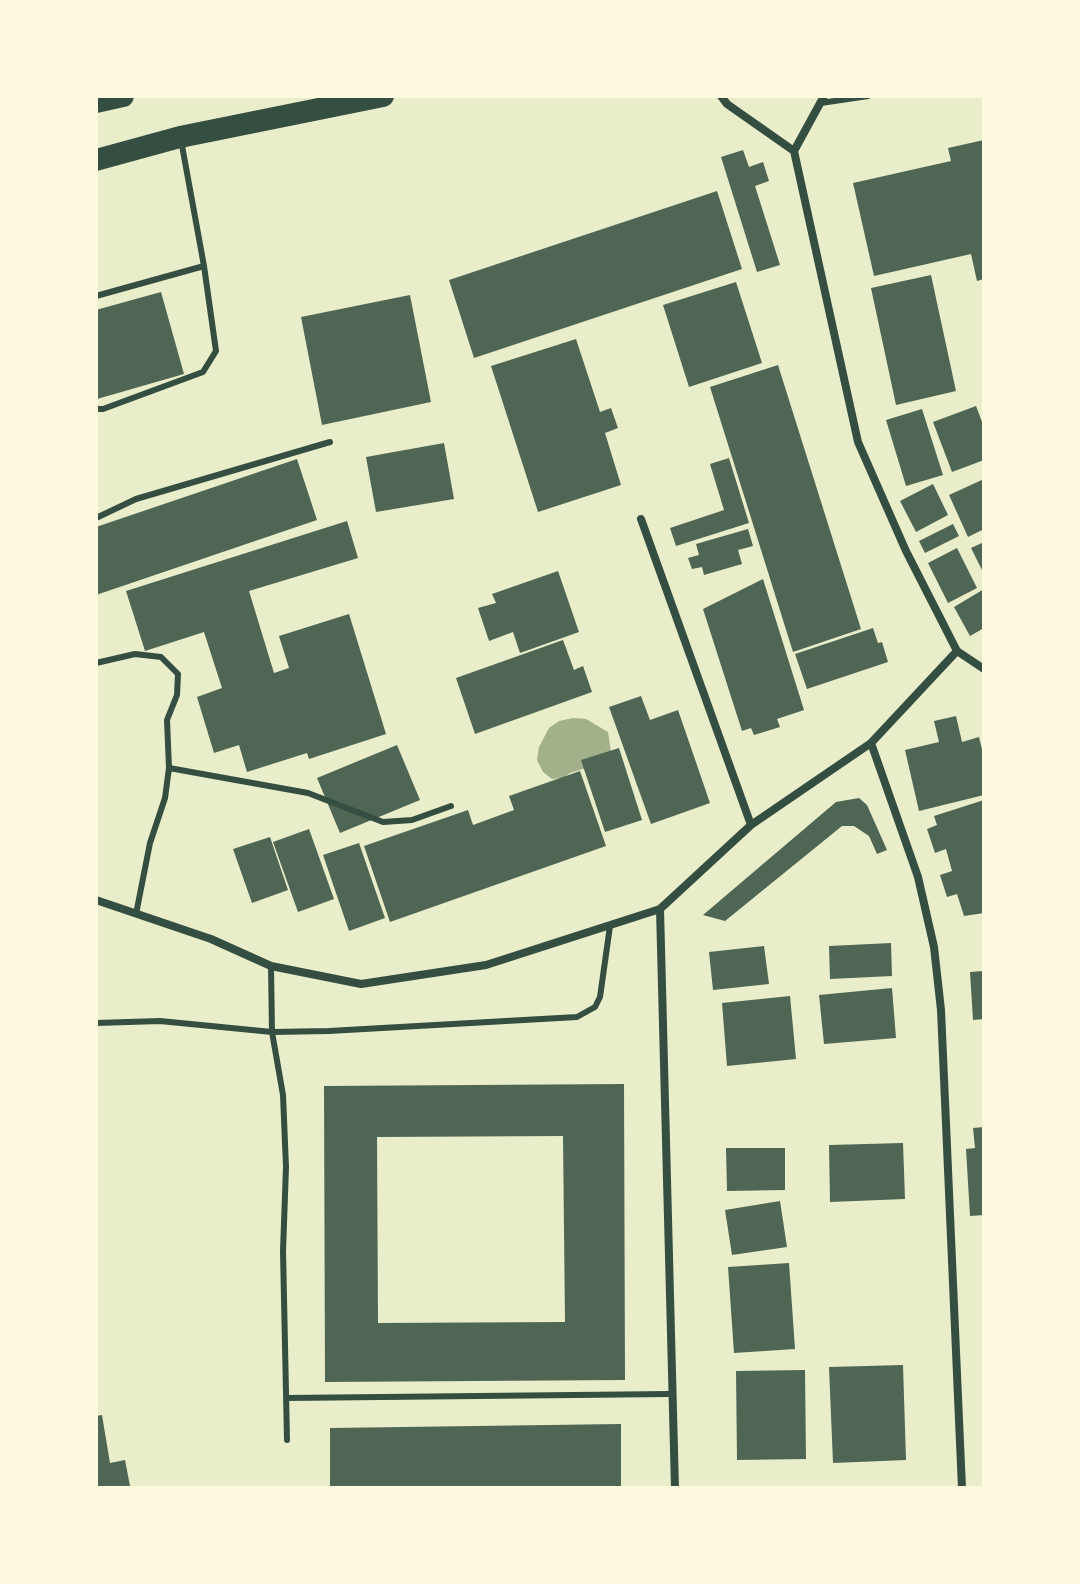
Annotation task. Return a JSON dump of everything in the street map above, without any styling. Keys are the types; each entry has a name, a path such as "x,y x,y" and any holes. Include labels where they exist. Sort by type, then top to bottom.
{"highway":[{"path":"96,102 123,96"},
{"path":"96,160 180,137 383,96"}],"street":[{"path":"721,96 727,104 794,151"},
{"path":"823,100 794,151 858,442 889,514 957,651 984,669"},
{"path":"641,519 751,825"},
{"path":"96,900 211,939 271,966 361,984 486,965 660,909 751,825 871,743 957,651"},
{"path":"871,743 918,877 934,947 941,1010 962,1488"},
{"path":"660,909 670,1394 675,1488"}],"lane":[{"path":"823,100 868,96"},
{"path":"96,409 203,372 216,351 180,137"},
{"path":"96,296 204,266"},
{"path":"96,518 136,499 330,442"},
{"path":"96,663 135,654 161,657 178,674 174,706 167,720 169,768 165,798 150,843 136,914"},
{"path":"169,768 308,793 383,822 412,820 451,806"},
{"path":"96,1023 160,1021 272,1032 577,1017 595,1007 600,997 610,926"},
{"path":"271,966 272,1032 283,1095 286,1167 283,1251 287,1440"},
{"path":"286,1398 670,1394"}],"shaded area":[{"path":"586,719 608,732 611,752 596,765 552,779 543,772 537,760 539,747 549,728 559,721"}],"building":[{"path":"984,140 984,279 977,281 971,254 874,276 853,183 951,161 948,148"},
{"path":"743,150 749,167 763,162 769,181 755,186 780,265 757,272 721,157"},
{"path":"717,191 742,269 474,358 449,280"},
{"path":"931,275 956,391 896,405 871,288"},
{"path":"736,282 762,363 689,387 663,305"},
{"path":"161,292 184,374 97,399 96,310"},
{"path":"410,295 431,402 322,425 301,317"},
{"path":"576,339 600,412 611,408 618,428 605,433 621,485 538,512 491,366"},
{"path":"778,365 861,629 793,652 710,387"},
{"path":"976,406 984,427 984,460 952,472 933,422"},
{"path":"922,409 943,475 906,486 886,420"},
{"path":"444,443 454,499 376,512 366,457"},
{"path":"729,458 749,523 676,546 670,528 724,510 710,464"},
{"path":"297,459 317,520 96,595 96,527"},
{"path":"984,479 984,529 968,537 949,495"},
{"path":"933,484 948,515 916,532 900,501"},
{"path":"347,521 358,558 249,591 274,673 289,668 279,636 349,614 386,734 309,759 307,753 247,772 239,745 214,753 197,697 222,688 204,632 145,651 126,591"},
{"path":"953,524 959,536 925,553 919,541"},
{"path":"748,529 753,546 738,550 742,564 704,575 702,567 692,569 688,558 699,555 696,544"},
{"path":"984,542 984,574 971,548"},
{"path":"957,548 977,588 948,603 928,563"},
{"path":"558,571 579,632 520,653 513,632 489,641 478,608 496,603 492,594"},
{"path":"763,579 804,710 777,719 780,727 754,735 751,728 742,731 703,609"},
{"path":"984,589 984,628 970,636 954,607"},
{"path":"873,628 878,643 882,642 888,662 807,689 795,654"},
{"path":"563,640 574,670 583,666 592,692 475,734 456,678"},
{"path":"641,696 650,720 678,710 710,803 651,824 609,707"},
{"path":"956,716 962,742 979,737 984,758 984,795 919,811 905,750 939,742 934,721"},
{"path":"397,745 420,800 340,833 317,778"},
{"path":"619,748 642,820 605,832 581,760"},
{"path":"580,771 606,846 390,922 364,846 468,810 473,825 514,810 509,796"},
{"path":"859,798 867,805 887,850 877,854 869,836 854,826 842,826 725,921 703,915 836,802"},
{"path":"984,800 984,913 964,916 957,894 947,897 940,875 952,871 946,849 935,853 927,829 937,825 934,816"},
{"path":"309,829 334,899 298,912 273,842"},
{"path":"270,837 288,890 252,903 233,849"},
{"path":"359,843 385,918 349,931 323,855"},
{"path":"891,943 892,976 830,979 829,946"},
{"path":"764,946 769,984 713,990 709,952"},
{"path":"984,971 984,1019 973,1020 970,972"},
{"path":"892,988 896,1038 824,1044 819,995"},
{"path":"790,996 796,1059 727,1066 722,1003"},
{"path":"624,1084 625,1380 325,1382 324,1086","holes":["563,1136 565,1322 378,1323 377,1137"]},
{"path":"984,1127 984,1215 970,1216 966,1149 975,1148 973,1128"},
{"path":"903,1143 905,1199 830,1202 829,1145"},
{"path":"726,1148 785,1148 785,1190 727,1191"},
{"path":"780,1201 787,1247 732,1255 725,1210"},
{"path":"789,1263 795,1349 734,1353 728,1267"},
{"path":"903,1365 906,1460 833,1463 829,1367"},
{"path":"805,1370 806,1459 737,1460 736,1371"},
{"path":"102,1415 110,1463 125,1460 130,1486 96,1488 96,1416"},
{"path":"621,1424 621,1488 330,1488 330,1428"}]}
